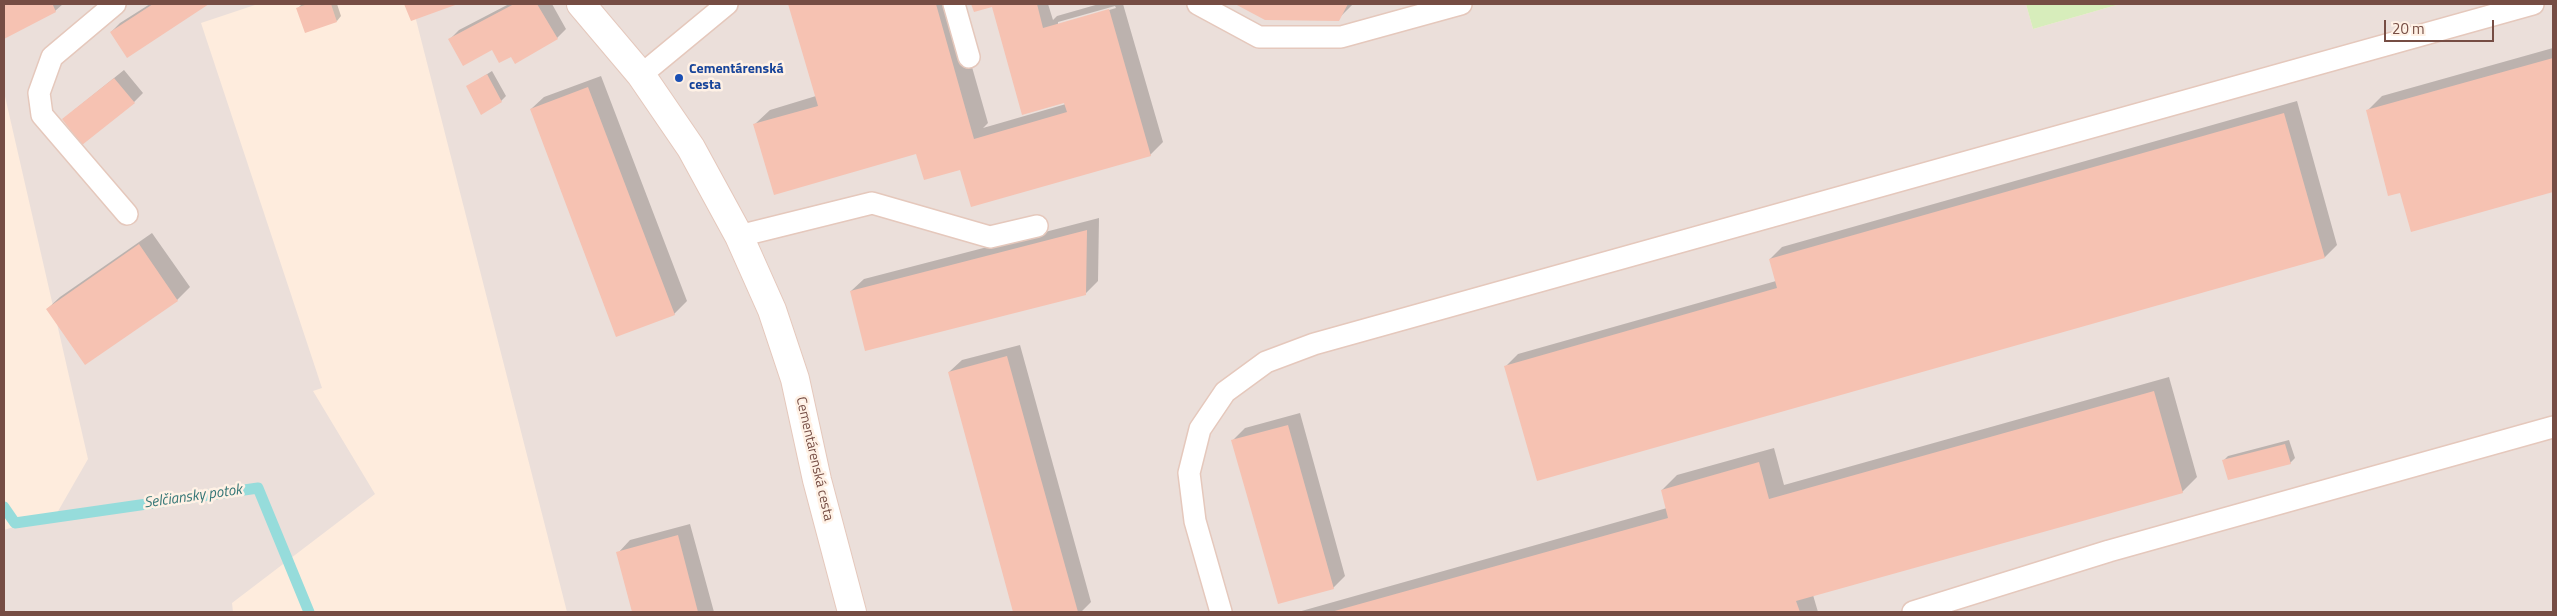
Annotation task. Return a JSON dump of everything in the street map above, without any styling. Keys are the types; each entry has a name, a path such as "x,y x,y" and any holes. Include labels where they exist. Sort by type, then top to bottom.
{"street":[{"name":"Cementárenská cesta","path":"581,4 641,75 691,148 739,236 772,310 795,379 817,480 852,612"}],"lane":[{"path":"115,4 52,57 39,93 42,115 127,214"},
{"path":"641,75 727,4"},
{"path":"954,4 969,57"},
{"path":"1198,4 1259,37 1341,37 1461,4"},
{"path":"1221,612 1195,521 1189,473 1200,429 1225,392 1266,362 1314,344 2533,4"},
{"path":"739,236 872,203 990,238 1037,226"},
{"path":"1913,612 2109,551 2553,427"}],"shaded area":[{"path":"4,4 258,4 201,23 322,388 313,391 375,494 232,603 233,612 4,612 4,530 57,513 88,459 4,92"},
{"path":"412,4 2026,4 2033,29 2120,4 2553,4 2553,612 567,612"}],"green space":[{"path":"2026,4 2120,4 2033,29"}],"building":[{"path":"4,4 56,4 53,5 56,12 4,39"},
{"path":"153,4 209,4 127,58 110,32"},
{"path":"308,4 331,4 337,22 305,33 296,8"},
{"path":"404,4 458,4 411,21"},
{"path":"514,4 537,4 558,39 515,64 511,57 499,63 492,50 463,66 448,39"},
{"path":"788,4 936,4 974,139 1067,112 1064,103 1022,115 992,7 974,12 971,4 1037,4 1043,28 1109,9 1151,156 971,207 960,170 924,180 916,154 774,195 753,124 818,106"},
{"path":"1235,4 1348,4 1339,21 1265,20"},
{"path":"2553,58 2553,192 2411,232 2400,193 2388,196 2366,110"},
{"path":"487,74 502,102 481,115 466,86"},
{"path":"114,78 135,103 82,145 62,119"},
{"path":"588,87 675,315 616,337 530,109"},
{"path":"2284,113 2325,258 1537,481 1504,366 1777,288 1769,259"},
{"path":"1087,230 1086,295 865,351 850,291"},
{"path":"139,244 178,301 85,365 46,309"},
{"path":"1007,356 1078,612 1013,612 948,372"},
{"path":"2154,391 2183,493 1796,601 1800,612 1331,612 1668,518 1661,490 1759,462 1769,499"},
{"path":"1288,425 1334,589 1278,604 1231,440"},
{"path":"2285,444 2291,464 2228,480 2222,460"},
{"path":"678,535 698,612 632,612 616,552"}],"waterway":[{"name":"Selčiansky potok","path":"4,507 15,523 258,488 309,612"}],"place":[{"name":"Cementárenská cesta","path":"679,78"}]}
